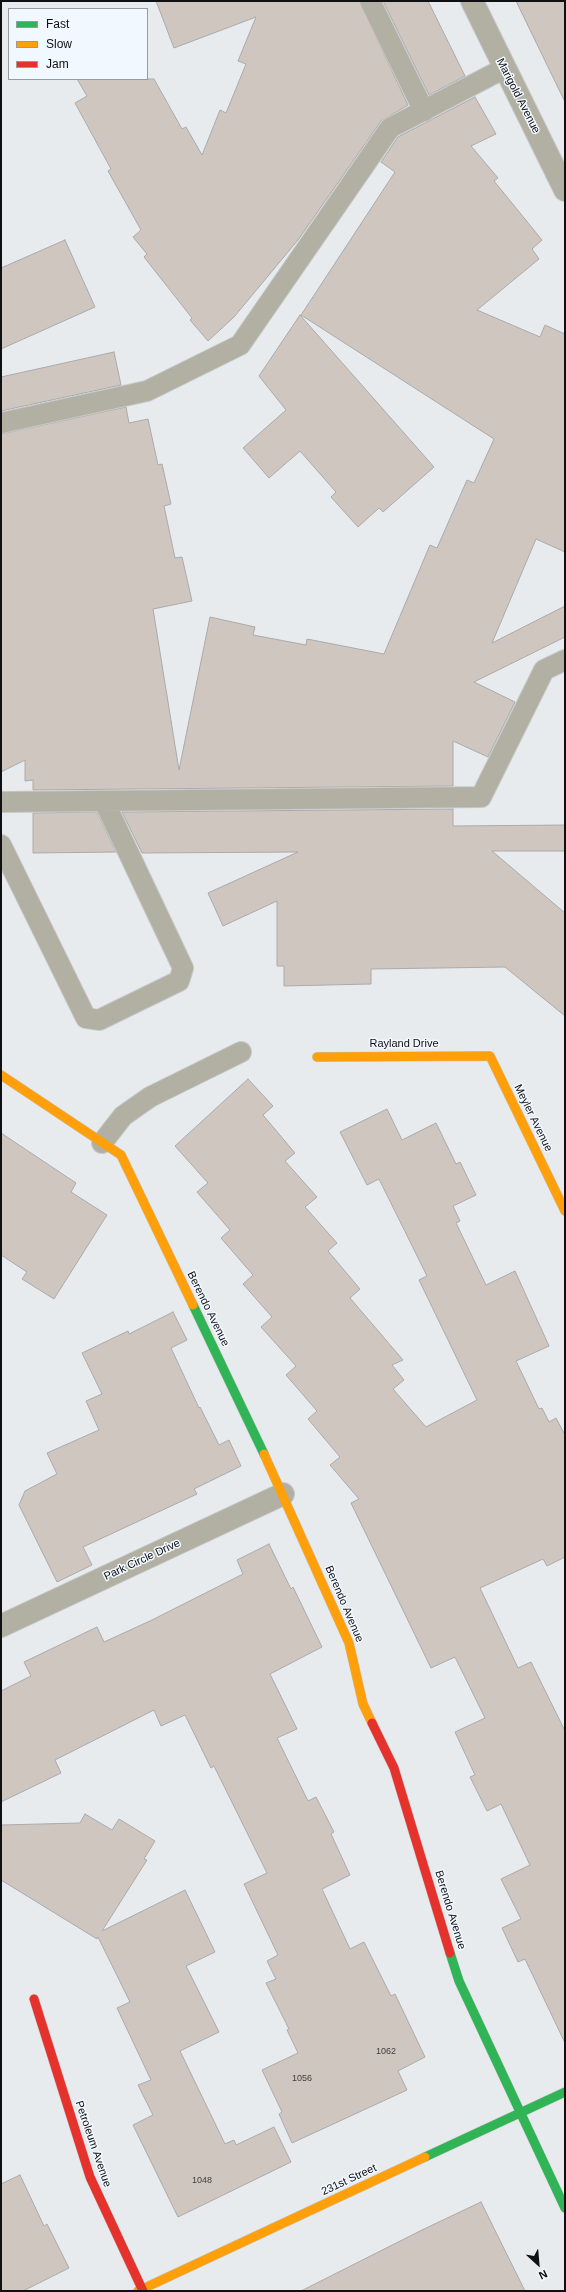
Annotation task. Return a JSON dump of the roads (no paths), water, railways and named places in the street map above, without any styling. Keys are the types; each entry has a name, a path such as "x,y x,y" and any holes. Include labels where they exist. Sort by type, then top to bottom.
{"street":[{"name":"Marigold Avenue","path":"472,1 504,69 565,190"},
{"name":"Rayland Drive","path":"317,1056 490,1056"},
{"name":"Meyler Avenue","path":"490,1056 565,1211"},
{"name":"Berendo Avenue","path":"1,1075 121,1155 284,1494 349,1643 363,1704 394,1768 459,1981 565,2208"},
{"name":"Park Circle Drive","path":"1,1626 284,1494"},
{"name":"Petroleum Avenue","path":"34,1999 90,2177 141,2290"},
{"name":"231st Street","path":"141,2290 565,2092"}],"lane":[{"path":"370,1 424,111"},
{"path":"1,424 147,391 240,345 390,128 504,69"},
{"path":"1,802 481,797 544,670 565,660"},
{"path":"1,845 86,1018 99,1020 179,981 183,968 104,801"},
{"path":"102,1143 123,1116 150,1097 241,1052"}]}
